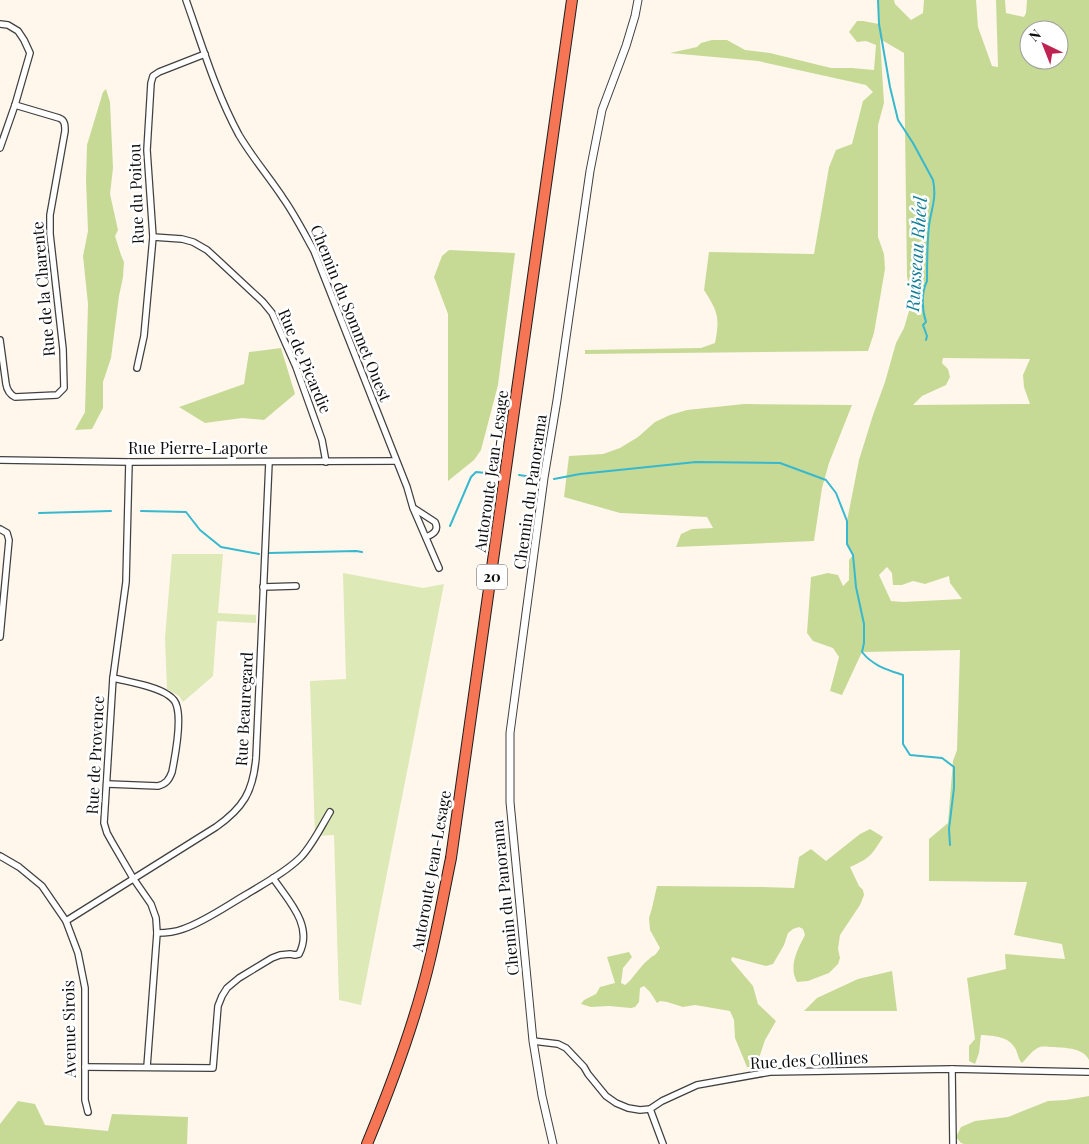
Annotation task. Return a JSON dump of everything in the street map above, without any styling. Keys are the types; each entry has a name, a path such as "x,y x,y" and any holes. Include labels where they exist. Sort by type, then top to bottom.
{"highway":[{"name":"Autoroute Jean-Lesage","path":"367,1144 385,1102 406,1042 430,960 451,858 572,0"}],"street":[{"name":"Chemin du Sommet Ouest","path":"186,0 226,110 240,137 284,198 314,251 438,568"},
{"name":"Chemin du Panorama","path":"553,1144 542,1096 533,1041 510,802 510,733 544,478 590,171 602,110 626,46 638,0"},
{"path":"0,24 8,25 18,31 30,53 0,148"},
{"name":"Rue du Poitou","path":"137,368 144,336 153,237 147,150 150,83 153,76 159,72 205,54"},
{"name":"Rue de la Charente","path":"0,340 7,390 11,395 57,395 64,388 63,349 50,234 50,215 65,123 61,119 15,104"},
{"name":"Rue de Picardie","path":"153,237 182,239 193,242 207,250 263,302 272,313 310,406 322,440 326,462"},
{"name":"Rue Pierre-Laporte","path":"0,460 129,462 396,461"},
{"name":"Rue de Provence","path":"129,462 126,582 113,678 108,784 104,823 107,832 150,904 156,918 157,933 148,1067"},
{"name":"Rue Beauregard","path":"66,920 223,822 236,810 249,792 256,758 268,462"},
{"path":"413,508 435,522 437,529 434,534 426,537"},
{"path":"0,529 7,533 8,540 0,637"},
{"path":"263,587 296,586"},
{"path":"108,784 158,786 165,784 170,779 172,772 178,724 177,707 174,700 168,694 113,678"},
{"path":"157,933 184,929 272,878 300,858 330,812"},
{"name":"Avenue Sirois","path":"0,856 19,867 42,886 66,920 78,953 85,988 84,1100 88,1112"},
{"path":"84,1067 213,1068 218,1006 227,988 239,978 272,958 280,955 299,954 304,944 300,916 272,878"},
{"path":"533,1041 558,1044 566,1048 584,1067 606,1096 616,1103 628,1108 650,1109 663,1144"},
{"path":"952,1069 953,1144"},
{"name":"Rue des Collines","path":"650,1109 697,1084 770,1072 952,1069 1089,1072"}],"green space":[{"path":"878,0 894,0 895,4 911,20 923,13 924,0 976,0 978,27 992,66 998,67 996,0 1005,0 1006,13 1024,17 1027,0 1089,0 1089,1060 1078,1050 1040,1047 1022,1063 1015,1048 1009,1041 1000,1037 981,1035 979,1053 975,1064 969,1061 969,1046 975,1039 967,978 1006,969 1005,954 1065,959 1062,944 1014,935 1027,882 929,881 929,839 948,823 953,761 957,750 960,650 862,652 842,695 830,691 839,657 833,648 813,641 807,633 811,577 828,573 838,575 843,586 849,580 849,560 853,555 847,544 847,521 859,460 896,343 904,328 912,301 907,276 904,53 880,39 884,103 878,125 878,237 884,254 885,269 874,333 868,351 585,354 585,350 701,348 715,343 717,315 704,290 709,252 814,254 829,167 836,150 852,144 863,101 873,92 866,85 758,61 670,53 697,47 701,43 712,40 727,40 745,50 770,53 831,68 874,70 876,45 866,41 857,42 849,32 857,21 879,24","holes":["943,358 1030,359 1023,375 1024,387 1030,404 913,405 922,396 946,385 950,377 948,369 942,363","887,567 892,573 893,585 902,585 913,581 925,584 949,576 950,583 962,599 891,601 879,575"]},
{"path":"106,89 110,102 113,168 110,194 118,230 115,236 124,262 123,277 111,358 103,382 103,408 92,429 75,430 85,412 88,304 83,256 88,231 87,145 103,92"},
{"path":"449,250 515,253 498,385 481,450 474,460 448,481 448,314 434,277 442,256"},
{"path":"281,348 295,394 264,420 242,418 205,423 179,407 244,384 249,352"},
{"path":"744,404 852,405 829,463 822,488 814,541 676,547 681,534 692,529 713,528 707,517 620,513 564,497 569,456 603,454 620,448 638,437 655,422 670,415 687,410"},
{"path":"172,554 223,554 218,613 256,615 256,623 217,621 213,676 183,702 179,696 167,689 165,638"},
{"path":"343,573 423,588 444,584 361,1005 339,1000 334,835 315,836 310,681 346,679"},
{"path":"870,829 883,837 869,856 850,867 864,895 860,905 840,935 838,949 840,958 838,964 829,973 808,981 797,982 793,970 794,964 805,935 803,929 799,927 788,933 784,945 773,964 766,966 732,957 731,960 753,986 758,1004 776,1021 765,1040 759,1058 751,1067 747,1067 735,1038 734,1020 730,1011 695,1005 683,1007 660,1001 657,1003 644,986 640,988 639,1002 635,1007 591,1007 581,1004 584,1000 596,994 600,987 615,983 607,957 629,952 632,957 623,968 621,983 625,985 660,948 650,930 649,918 657,886 794,888 799,857 811,849 826,861 860,834"},
{"path":"892,971 897,1011 804,1011 817,998 858,979"},
{"path":"1089,1096 1089,1144 964,1144 956,1137 961,1127 975,1121 1008,1117 1048,1101"},
{"path":"18,1101 35,1104 45,1125 108,1131 112,1114 188,1117 187,1144 0,1144 0,1124"}],"waterway":[{"name":"Ruisseau Rhéel","path":"878,0 879,24 898,120 933,180 934,187 928,233 927,281 923,296 926,322 923,325 927,336 926,340"},
{"path":"554,479 580,474 696,462 780,463 826,480 836,493 847,521 847,544 853,555 856,587 864,624 862,652 876,664 903,675 903,744 910,755 942,758 954,767 954,788 949,829 950,845"},
{"path":"450,526 471,477 476,472 486,473"},
{"path":"519,475 532,477"},
{"path":"39,513 111,511"},
{"path":"141,511 186,512 200,530 221,547 259,554"},
{"path":"269,553 362,552"}]}
